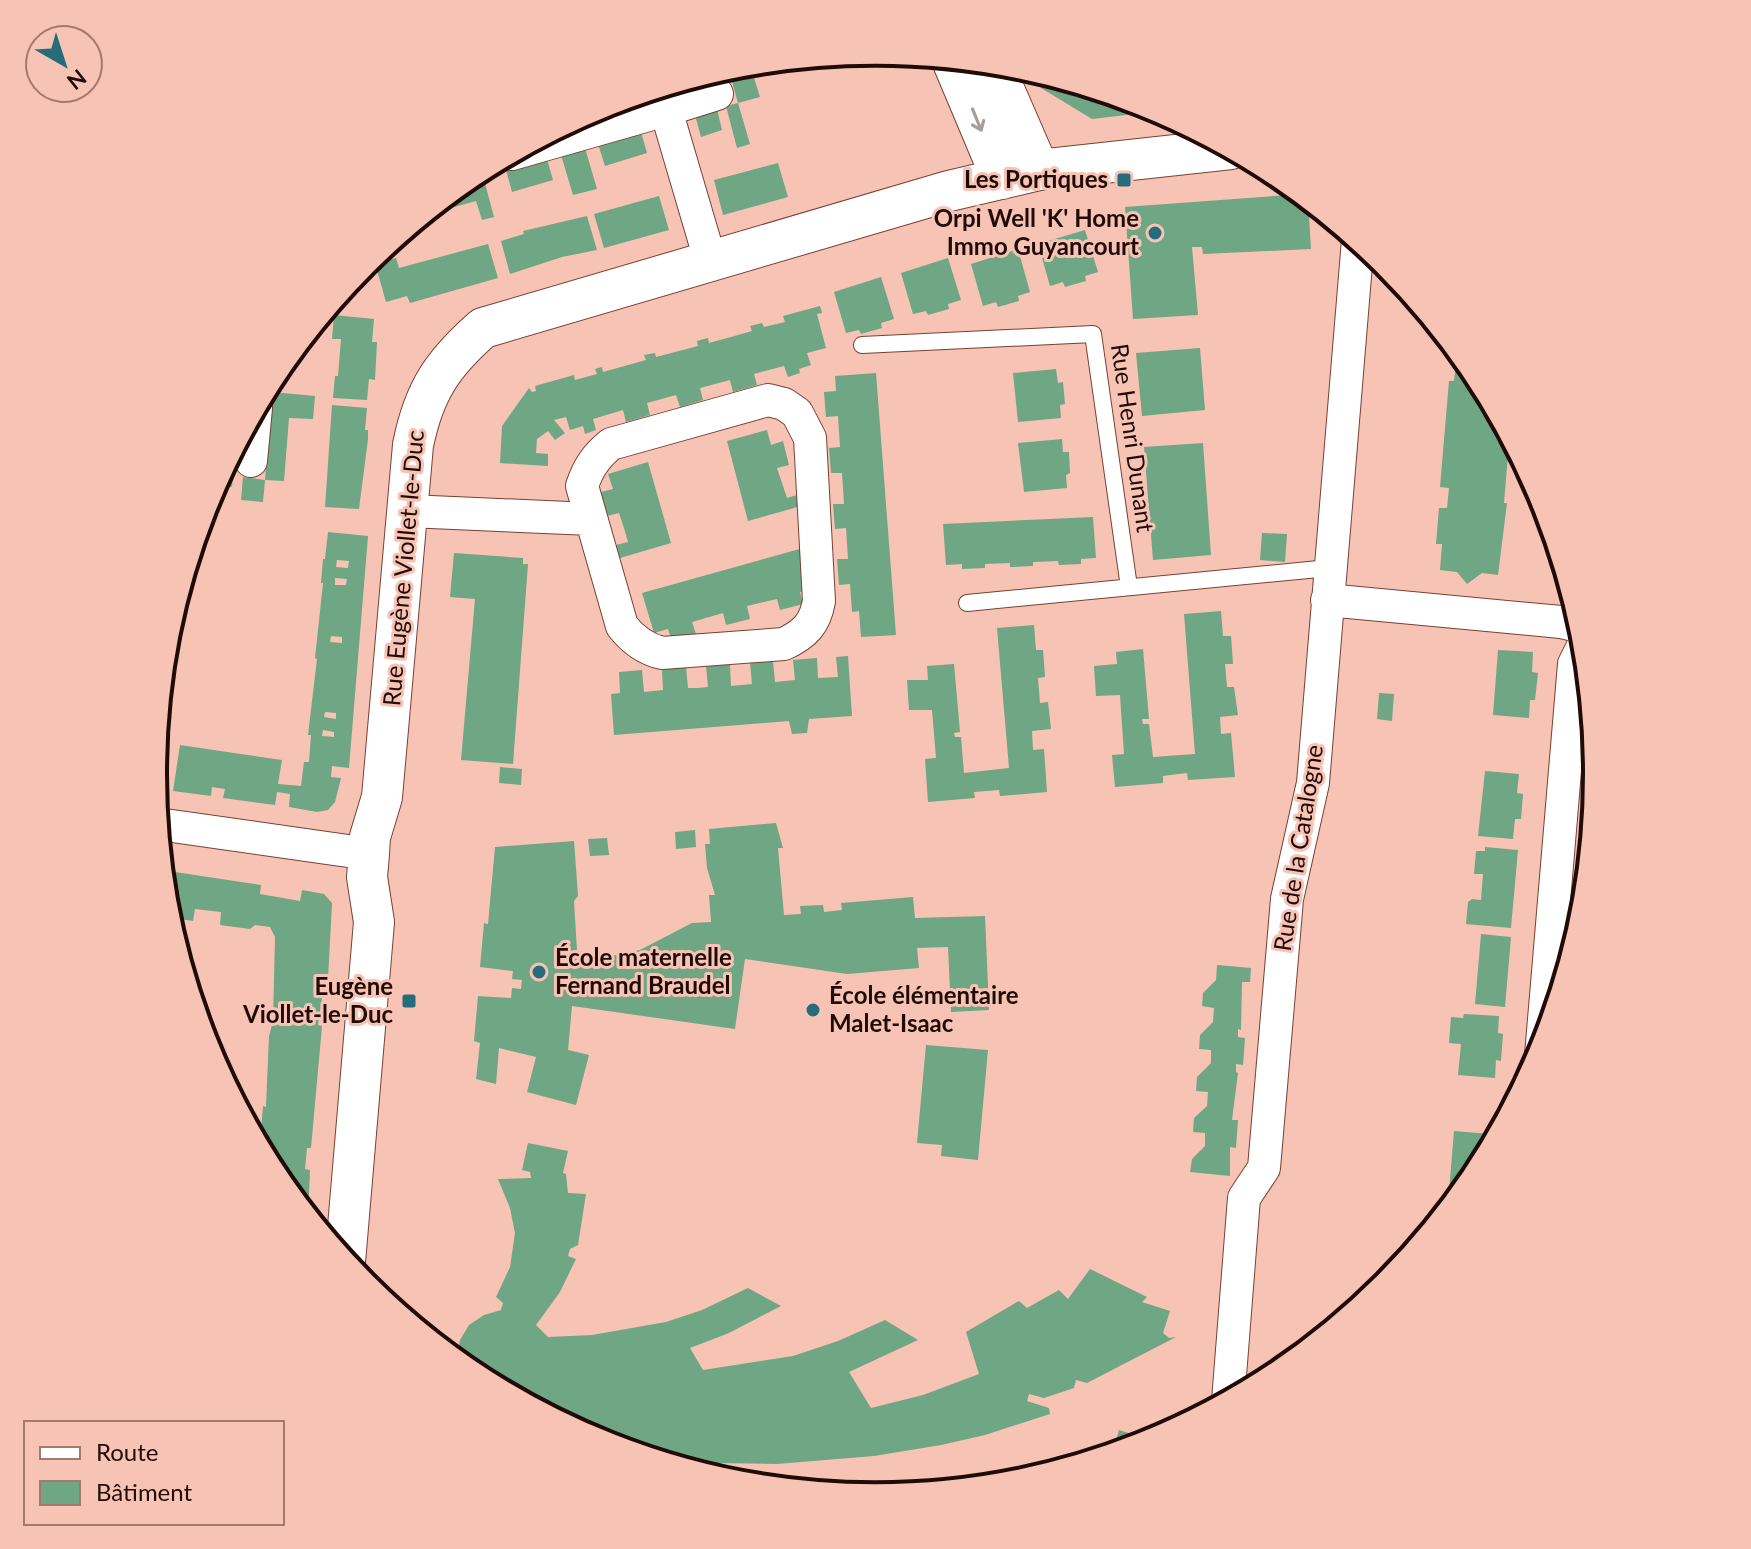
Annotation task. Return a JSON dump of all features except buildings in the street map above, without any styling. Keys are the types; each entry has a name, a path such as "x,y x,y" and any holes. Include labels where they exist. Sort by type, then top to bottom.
{"street":[{"path":"959,71 1021,175"},
{"path":"996,77 1021,175"},
{"path":"559,141 717,94"},
{"path":"666,110 711,263"},
{"name":"Rue Eugène Viollet-le-Duc","path":"346,1246 374,922 367,877 370,837 382,797 413,445 420,412 435,381 455,353 483,328 949,191 1021,175 1212,151"},
{"name":"Rue de la Catalogne","path":"1229,1389 1244,1198 1264,1168 1287,899 1313,783 1357,255"},
{"path":"768,400 784,404 797,413 810,438 819,601 816,616 809,628 784,644 662,653 650,650 622,626 591,519 582,486 593,461 611,444 768,400"},
{"path":"251,461 253,436"},
{"path":"408,511 591,519"},
{"path":"1327,600 1567,623"},
{"path":"1545,1004 1575,663"},
{"path":"169,826 369,854"}],"lane":[{"name":"Rue Henri Dunant","path":"862,345 1093,334 1129,587"},
{"path":"967,603 1329,568"}],"place":[{"name":"Les Portiques","path":"1124,180"},
{"name":"Orpi Well 'K' Home Immo Guyancourt","path":"1155,233"},
{"name":"École maternelle Fernand Braudel","path":"539,972"},
{"name":"Eugène Viollet-le-Duc","path":"409,1001"},
{"name":"École élémentaire Malet-Isaac","path":"813,1010"}]}
